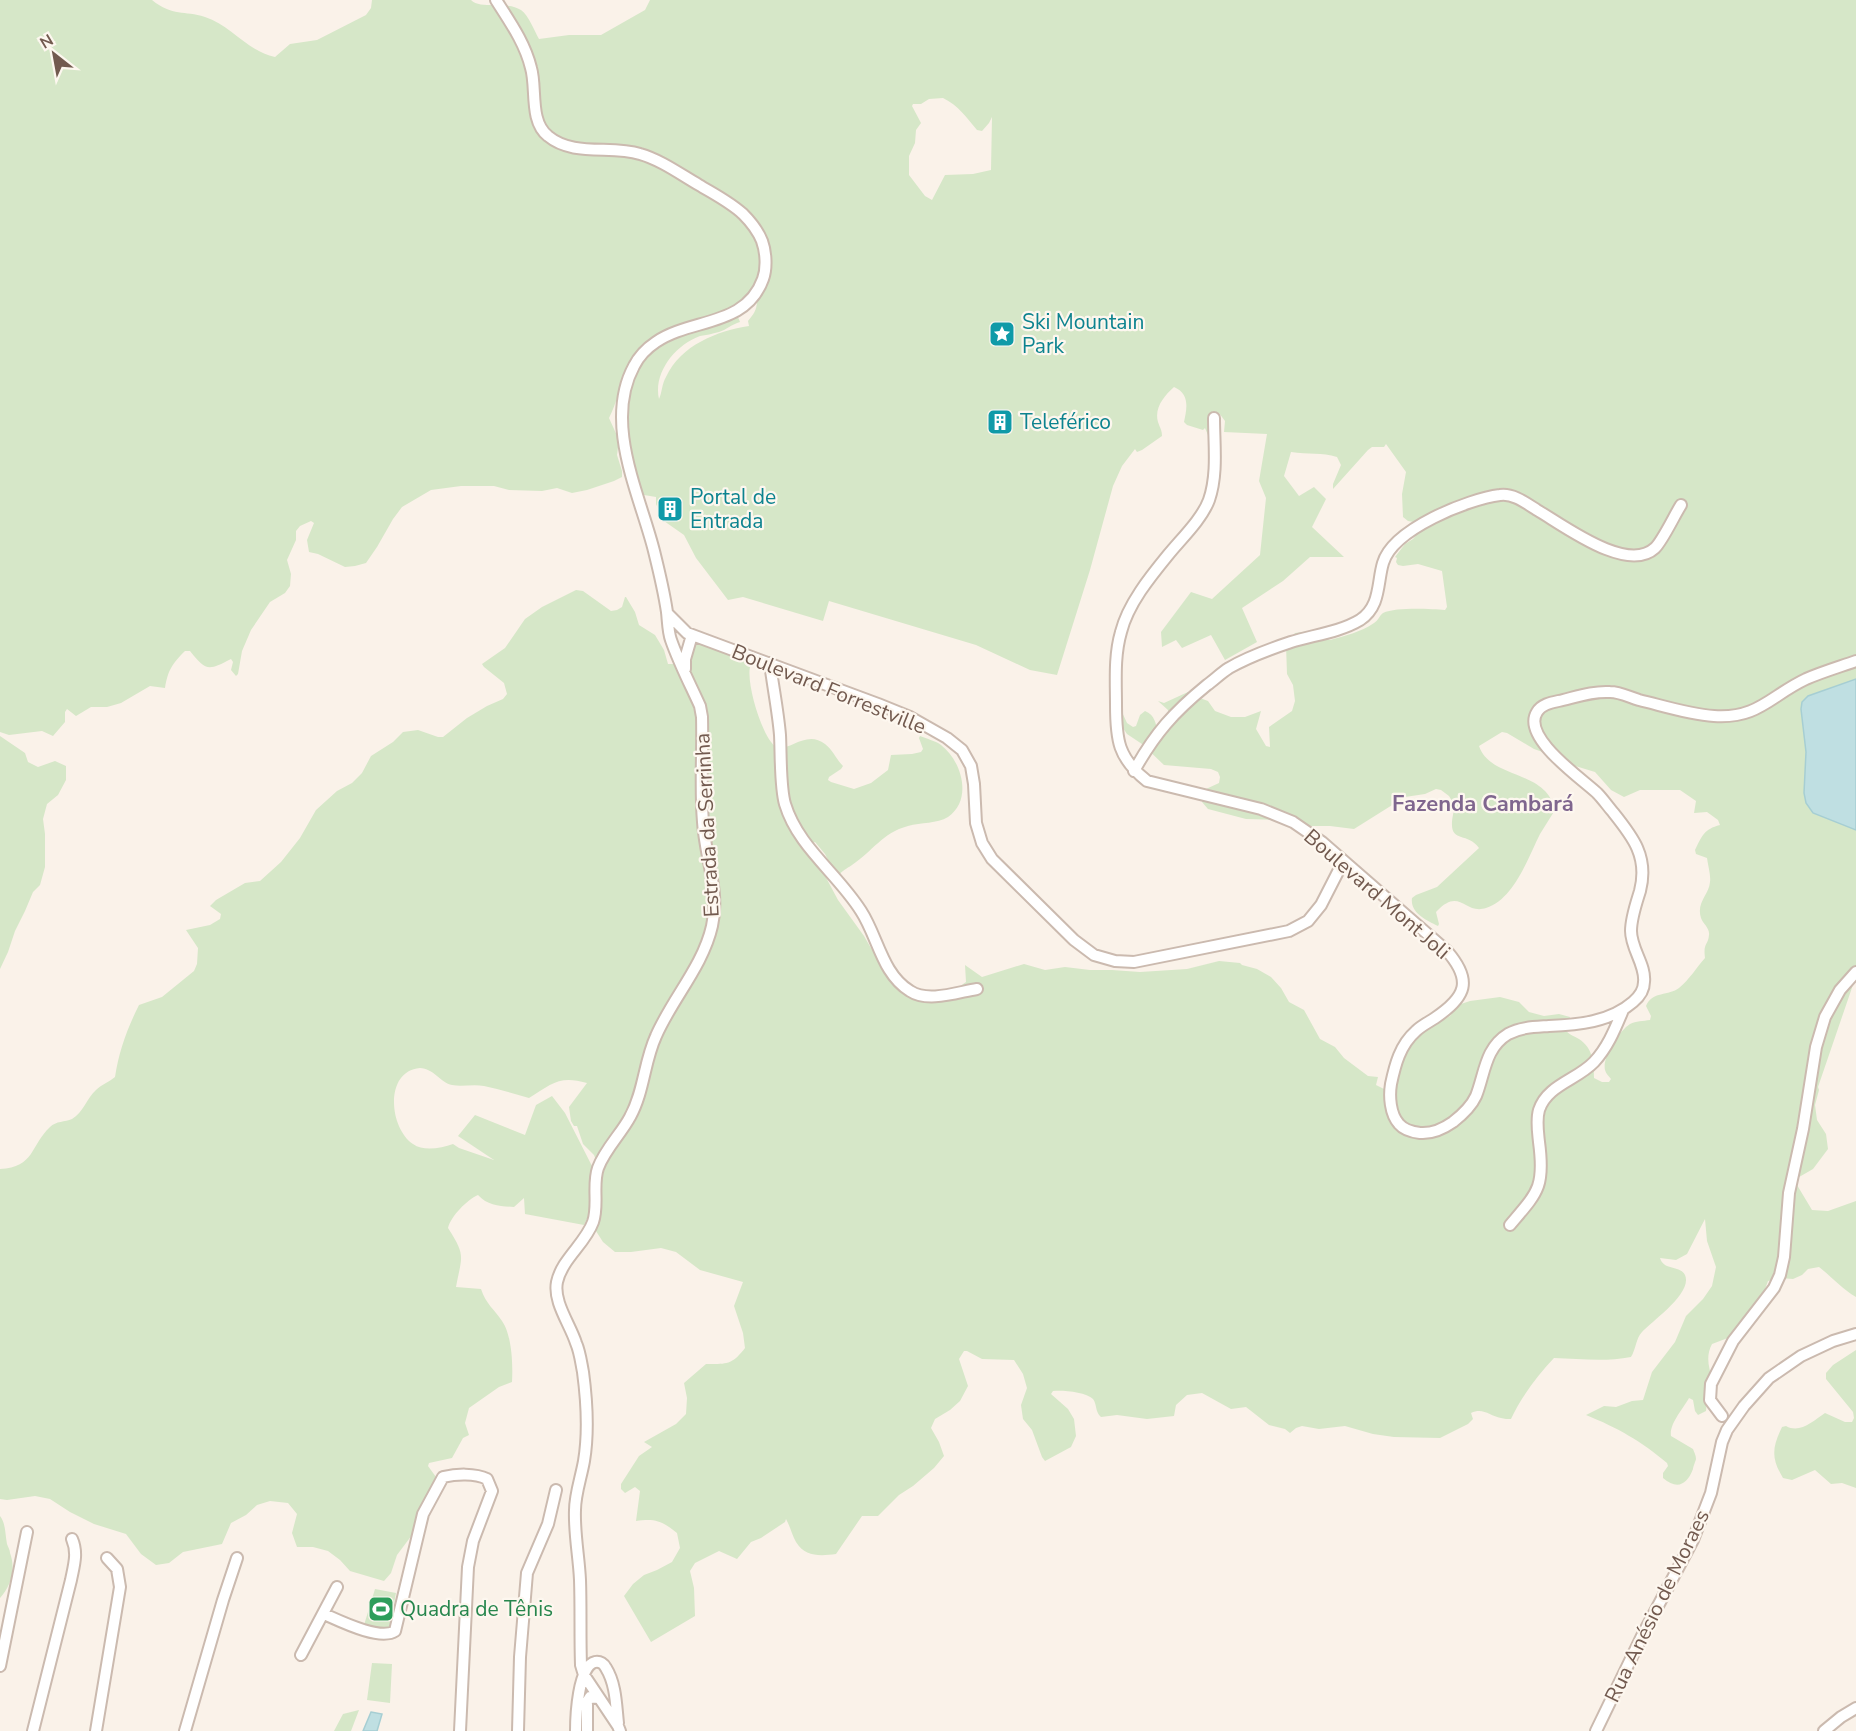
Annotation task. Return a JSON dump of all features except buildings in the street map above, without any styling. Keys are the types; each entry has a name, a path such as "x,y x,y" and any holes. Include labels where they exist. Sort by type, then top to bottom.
{"street":[{"name":"Estrada da Serrinha","path":"496,0 527,54 532,69 537,117 541,128 548,136 581,148 640,154 665,165 741,212 754,226 762,241 765,258 760,287 751,300 736,312 658,341 642,353 627,382 623,398 622,416 627,456 654,548 670,638 700,706 703,821 715,900 712,927 699,960 655,1038 638,1098 630,1117 598,1168 592,1224 561,1270 557,1282 557,1293 578,1346 588,1423 575,1512 580,1579 582,1665 584,1675 619,1728"},
{"path":"1214,418 1213,482 1209,501 1146,584 1132,606 1121,631 1116,658 1117,739 1123,756 1134,771 1168,720 1228,669 1257,654 1349,626 1362,619 1377,598 1383,562 1390,548 1404,535 1455,507 1502,494 1517,498 1586,539 1629,556 1643,555 1656,548 1681,505"},
{"path":"667,613 689,634"},
{"path":"670,638 678,634 689,634"},
{"path":"684,672 689,634"},
{"name":"Boulevard Forrestville","path":"689,634 910,717 947,738 962,750 971,766 976,823 987,851 1074,940 1094,955 1115,961 1134,962 1289,931 1308,921 1321,905 1343,862"},
{"path":"1510,1225 1533,1198 1540,1183 1542,1166 1538,1111 1545,1097 1593,1064 1607,1047 1623,1010 1639,996 1644,986 1644,974 1633,946 1631,932 1643,868 1640,851 1631,835 1598,794 1542,743 1536,732 1534,719 1537,711 1545,705 1590,693 1613,692 1684,712 1739,716 1758,709 1803,680 1856,661"},
{"path":"770,663 779,732 784,801 792,823 804,842 834,875 861,911 889,970 899,983 912,993 924,996 977,988"},
{"name":"Boulevard Mont Joli","path":"1134,771 1147,781 1261,809 1293,822 1322,842 1447,951 1458,964 1463,978 1462,991 1456,1003 1416,1031 1404,1044 1395,1066 1390,1090 1392,1110 1399,1125 1411,1132 1427,1134 1445,1128 1466,1112 1475,1098 1489,1055 1509,1034 1525,1028 1570,1025 1599,1020 1623,1010"},
{"path":"1722,1416 1710,1400 1712,1384 1733,1341 1774,1288 1780,1275 1784,1257 1789,1193 1803,1130 1816,1047 1825,1017 1840,990 1856,972"},
{"name":"Rua Anésio de Moraes","path":"1596,1731 1642,1636 1693,1540 1711,1493 1722,1442 1727,1430 1744,1406 1769,1378 1801,1356 1833,1341 1856,1334"},
{"path":"324,1614 377,1634 391,1634 395,1631 423,1514 443,1478 450,1475 480,1475 488,1479 492,1491 473,1541 468,1566 460,1731"},
{"path":"518,1731 520,1657 527,1573 548,1524 556,1490"},
{"path":"0,1666 27,1532"},
{"path":"33,1731 72,1580 76,1547 72,1539"},
{"path":"96,1731 120,1587 117,1569 106,1558"},
{"path":"185,1731 237,1558"},
{"path":"301,1655 337,1587"},
{"path":"576,1731 577,1698 584,1675 589,1665 594,1662 600,1662 605,1666 614,1688 619,1728"},
{"path":"587,1731 587,1702 590,1697 598,1698"},
{"path":"1824,1731 1856,1708"}],"green space":[{"path":"0,0 152,0 166,9 198,15 214,21 256,50 275,57 290,44 317,40 366,15 371,8 372,0 471,0 481,4 515,7 526,16 539,39 569,35 601,35 645,10 650,0 1856,0 1856,976 1818,1087 1815,1105 1817,1120 1826,1134 1828,1149 1813,1169 1794,1180 1812,1210 1828,1211 1856,1201 1856,1297 1819,1267 1808,1269 1793,1279 1780,1278 1768,1281 1758,1308 1733,1336 1712,1344 1708,1358 1717,1398 1715,1396 1707,1399 1706,1411 1698,1415 1693,1400 1689,1398 1674,1422 1671,1436 1693,1449 1696,1458 1691,1474 1681,1484 1673,1484 1663,1478 1667,1463 1648,1448 1619,1430 1586,1415 1604,1406 1616,1407 1643,1400 1652,1372 1675,1342 1686,1316 1712,1286 1716,1267 1707,1241 1705,1219 1687,1254 1676,1260 1660,1258 1665,1265 1683,1272 1686,1282 1678,1298 1640,1334 1631,1357 1603,1360 1554,1358 1530,1387 1511,1419 1475,1411 1471,1413 1473,1419 1468,1424 1440,1438 1394,1437 1345,1426 1319,1429 1302,1426 1290,1433 1285,1429 1269,1425 1246,1407 1231,1409 1202,1393 1187,1395 1176,1405 1174,1416 1147,1419 1117,1415 1101,1417 1090,1397 1074,1392 1053,1391 1051,1394 1068,1409 1074,1419 1076,1436 1071,1447 1045,1461 1032,1430 1023,1419 1021,1405 1027,1388 1023,1374 1014,1360 982,1359 964,1351 959,1359 968,1386 960,1401 935,1419 931,1428 944,1456 934,1468 899,1495 878,1516 862,1516 836,1554 808,1553 796,1542 786,1519 761,1538 751,1542 737,1559 719,1551 695,1563 690,1571 694,1588 695,1616 651,1642 624,1596 644,1575 672,1562 680,1548 677,1533 667,1526 653,1520 636,1521 640,1491 635,1487 625,1493 621,1489 621,1484 639,1456 652,1447 644,1442 676,1424 686,1414 687,1398 684,1383 706,1364 732,1361 745,1348 743,1333 734,1306 743,1282 700,1270 676,1252 661,1248 615,1252 603,1242 594,1228 597,1163 594,1155 583,1144 577,1126 574,1126 571,1121 569,1107 587,1083 569,1080 556,1082 529,1098 484,1086 452,1085 444,1082 429,1070 420,1068 408,1071 400,1079 394,1101 399,1126 413,1144 427,1149 453,1144 494,1160 458,1136 475,1115 525,1135 536,1105 552,1096 565,1113 592,1166 591,1210 584,1225 525,1214 524,1198 514,1207 490,1203 478,1195 464,1204 452,1218 448,1228 458,1245 461,1256 456,1287 481,1289 488,1303 502,1321 510,1342 512,1382 499,1387 469,1408 465,1423 469,1435 463,1438 452,1458 429,1463 428,1466 436,1477 440,1492 397,1555 391,1573 384,1581 350,1571 328,1551 313,1547 297,1547 292,1533 297,1514 288,1503 270,1501 257,1505 246,1515 231,1523 222,1544 183,1552 169,1563 156,1565 141,1554 126,1534 94,1524 50,1499 35,1496 0,1499 0,1169 20,1164 26,1160 50,1127 76,1116 96,1090 115,1077 124,1040 139,1005 162,997 194,971 198,948 186,930 210,925 220,919 221,914 210,906 245,883 260,881 281,862 300,838 316,810 337,791 352,783 362,773 371,756 393,742 403,732 418,730 443,737 467,718 503,699 507,694 504,683 482,664 505,648 525,619 542,607 576,590 583,591 611,611 622,607 626,597 635,612 639,625 655,635 664,650 668,664 684,664 698,637 746,657 751,664 749,671 752,694 760,720 771,741 776,747 781,748 811,739 825,744 843,766 829,777 828,780 831,782 854,789 871,783 888,770 891,755 921,752 923,749 920,736 939,744 948,752 959,770 962,791 956,810 948,817 939,821 908,826 891,833 838,876 815,842 813,843 816,853 808,851 806,853 823,872 838,900 864,936 883,969 894,981 927,993 956,989 966,982 965,965 982,977 1024,964 1045,970 1065,967 1140,972 1187,969 1219,961 1240,963 1271,977 1289,1002 1304,1010 1320,1039 1335,1047 1344,1058 1368,1076 1378,1077 1376,1085 1384,1089 1394,1076 1401,1061 1410,1029 1438,1023 1450,1016 1458,1005 1500,997 1519,1002 1529,1012 1544,1016 1559,1014 1570,1017 1566,1031 1584,1043 1590,1051 1594,1078 1602,1082 1609,1082 1611,1079 1605,1071 1606,1058 1616,1038 1630,1024 1650,1020 1651,1016 1646,1006 1649,1001 1656,996 1679,988 1705,958 1709,933 1701,918 1700,907 1709,887 1710,876 1707,858 1696,854 1695,850 1704,834 1720,825 1718,820 1707,812 1694,813 1696,801 1680,790 1640,790 1624,797 1611,790 1595,772 1534,749 1502,732 1479,746 1485,757 1495,765 1541,787 1550,797 1555,810 1540,834 1519,877 1505,896 1486,908 1479,909 1451,901 1436,912 1438,926 1416,912 1412,898 1437,887 1479,848 1468,839 1454,833 1452,819 1455,806 1449,796 1441,790 1436,789 1425,794 1405,797 1354,829 1330,826 1292,826 1279,820 1246,819 1208,809 1202,802 1202,795 1206,789 1219,783 1218,772 1211,769 1164,765 1123,728 1121,710 1127,723 1133,727 1145,711 1153,717 1158,733 1169,723 1168,710 1158,701 1164,703 1188,692 1208,701 1215,711 1231,717 1245,717 1261,711 1256,729 1266,746 1270,747 1269,727 1292,711 1295,701 1293,685 1287,674 1286,645 1295,633 1310,631 1330,640 1364,629 1383,613 1389,611 1445,610 1447,607 1442,571 1418,564 1403,566 1396,562 1395,557 1405,544 1413,539 1423,527 1403,517 1402,494 1406,472 1386,444 1384,447 1372,447 1368,450 1333,489 1341,465 1337,457 1291,452 1284,476 1299,496 1314,487 1326,499 1312,527 1344,557 1310,557 1283,581 1242,608 1257,642 1225,660 1211,635 1182,648 1176,640 1162,647 1161,632 1191,592 1212,599 1260,555 1266,498 1259,481 1267,434 1224,432 1225,421 1219,413 1211,419 1208,435 1205,428 1203,430 1187,425 1184,422 1185,397 1174,387 1163,398 1157,412 1162,436 1142,450 1137,452 1135,449 1122,466 1113,486 1090,570 1057,675 1030,670 976,645 829,601 823,621 743,597 728,600 696,558 684,535 664,521 656,504 656,497 644,495 630,451 627,373 609,418 619,440 617,455 622,477 572,493 557,488 542,491 509,490 494,486 461,486 431,490 402,507 366,563 355,566 345,567 309,552 307,540 314,523 311,521 300,526 296,531 296,540 287,560 291,574 290,586 285,593 270,602 251,630 242,651 236,676 231,670 233,662 231,659 217,666 208,667 190,651 185,651 171,668 165,688 150,686 121,703 107,707 91,707 76,716 67,709 65,722 53,736 42,731 9,735 0,732","holes":["943,98 958,108 977,130 982,131 992,117 991,170 973,174 945,175 932,200 925,196 909,175 909,156 915,143 916,130 921,123 912,106 929,99","754,300 757,301 756,307 748,321 749,326 713,336 690,348 681,356 665,379 659,399 659,379 674,353 691,340 722,331 740,322 738,317 744,306"]},
{"path":"0,736 25,753 28,762 38,767 55,761 66,766 66,780 58,795 47,804 43,819 45,867 40,885 33,892 0,969"},
{"path":"1856,1350 1856,1488 1842,1483 1831,1484 1815,1470 1792,1480 1783,1478 1776,1465 1774,1453 1782,1427 1801,1428 1825,1413 1845,1422 1852,1422 1853,1412 1826,1379 1826,1373 1833,1365"},
{"path":"0,1516 13,1565 10,1583 0,1598"},
{"name":"Quadra de Tênis","path":"375,1589 396,1593 389,1629 364,1625"},
{"path":"372,1663 392,1664 390,1703 367,1700"},
{"path":"359,1710 351,1731 334,1731 343,1714"}],"water":[{"path":"1856,679 1856,830 1813,813 1806,803 1804,793 1806,752 1801,709 1802,702 1808,696"},
{"path":"371,1712 382,1714 377,1731 363,1731"}],"place":[{"name":"Ski Mountain Park","path":"1002,334"},
{"name":"Teleférico","path":"1000,422"},
{"name":"Portal de Entrada","path":"670,509"},
{"name":"Quadra de Tênis","path":"381,1609"}],"district":[{"name":"Fazenda Cambará","path":"1483,803"}]}
